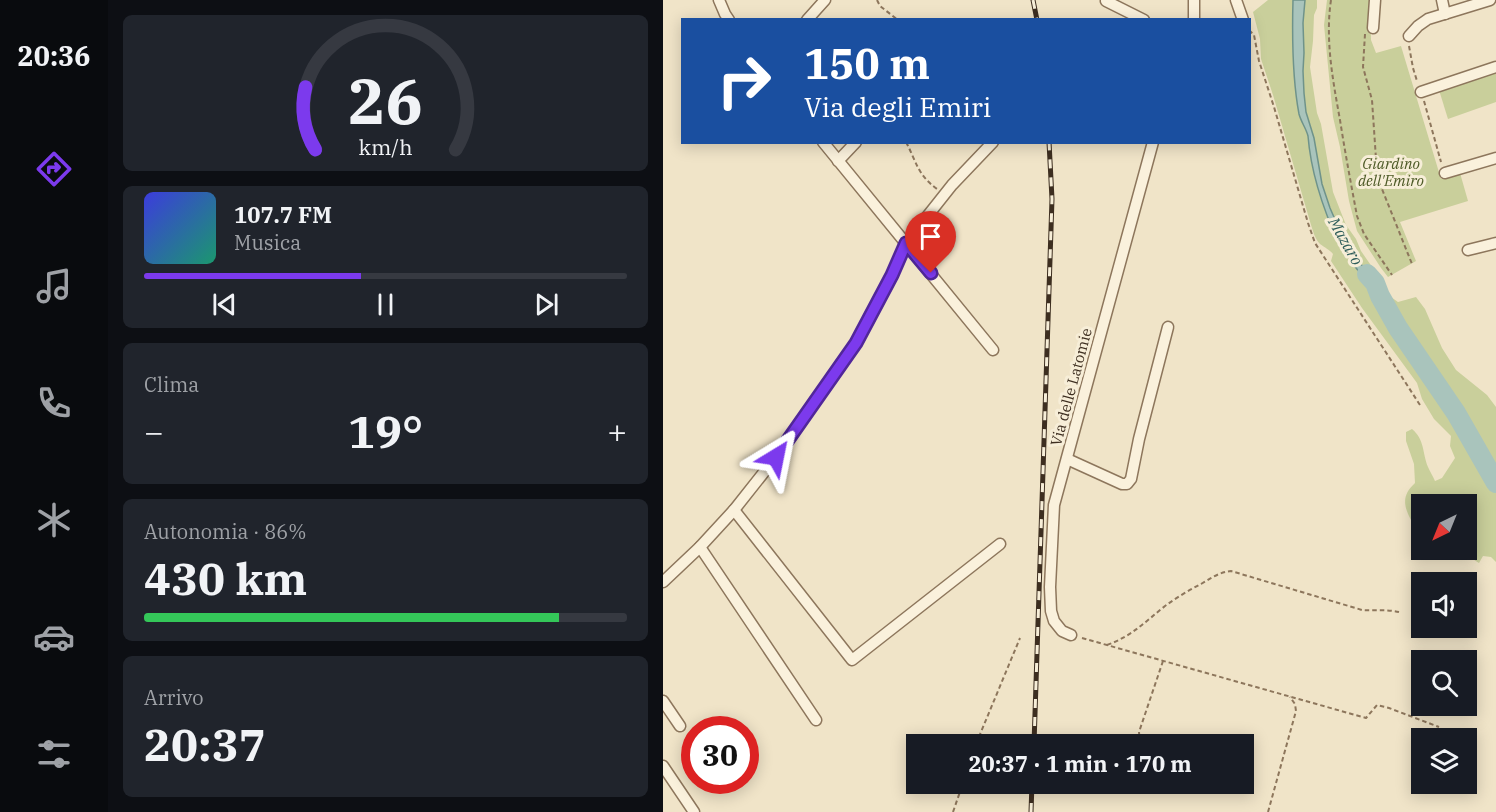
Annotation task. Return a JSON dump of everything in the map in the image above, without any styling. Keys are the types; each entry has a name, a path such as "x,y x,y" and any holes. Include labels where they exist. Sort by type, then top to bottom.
{"street":[{"path":"719,0 728,18"},
{"path":"809,18 825,0"},
{"path":"1194,0 1194,18"},
{"path":"1236,0 1242,18"},
{"path":"1369,26 1375,0"},
{"path":"1442,0 1445,14"},
{"path":"1409,36 1418,26 1428,20 1490,0"},
{"path":"1106,1 1140,18"},
{"path":"1421,92 1496,67"},
{"path":"825,144 993,350"},
{"path":"838,161 855,144"},
{"path":"663,582 734,510 776,457 856,343 906,243 944,194 991,144"},
{"name":"Via delle Latomie","path":"1071,635 1062,631 1054,621 1051,611 1054,505 1152,144"},
{"path":"1445,173 1496,158"},
{"path":"1468,250 1496,243"},
{"path":"1067,459 1122,484 1127,484 1131,479 1168,327"},
{"path":"734,510 852,660 1000,544"},
{"path":"700,547 816,720"},
{"path":"663,701 680,726"},
{"path":"663,766 694,812"}],"path":[{"path":"877,0 880,6 895,18"},
{"path":"1331,0 1329,37 1334,86 1357,216 1364,234 1392,275"},
{"path":"1369,26 1363,67 1372,100 1380,184 1412,264"},
{"path":"1251,32 1254,35 1259,61 1315,243 1420,405"},
{"path":"1409,36 1409,53 1445,173"},
{"path":"907,144 925,180 944,194"},
{"path":"1107,645 1131,634 1167,605 1193,588 1224,572 1231,571 1362,610 1399,612"},
{"path":"1071,635 1367,718 1377,705 1439,727"},
{"path":"980,734 1020,638"},
{"path":"1139,734 1163,661"},
{"path":"1268,812 1296,711 1295,704 1290,697"},
{"path":"953,812 959,794"}],"green space":[{"path":"1268,0 1293,0 1295,86 1299,114 1308,136 1319,192 1339,244 1347,251 1357,269 1371,282 1373,289 1372,276 1357,260 1341,234 1330,208 1321,184 1314,138 1306,112 1303,71 1305,0 1317,0 1310,67 1333,192 1346,225 1386,287 1388,295 1398,302 1416,297 1425,309 1442,348 1456,370 1487,395 1496,407 1496,562 1491,557 1483,556 1479,563 1474,560 1477,560 1477,494 1411,494 1411,520 1408,515 1405,500 1415,483 1414,464 1406,441 1406,432 1412,429 1419,437 1435,481 1442,478 1455,458 1450,446 1451,436 1434,419 1422,399 1417,383 1331,261 1333,254 1320,244 1314,235 1261,59 1260,39 1253,12"},
{"name":"Giardino dell'Emiro","path":"1327,0 1370,0 1371,40 1376,53 1401,46 1441,179 1460,173 1468,201 1400,222 1416,261 1388,277 1357,231 1349,201 1333,117 1324,25"},
{"path":"1496,71 1496,102 1448,119 1439,90"}],"water":[{"name":"Mazaro","path":"1293,0 1305,0 1304,93 1322,184 1341,233 1357,260 1377,282 1380,296 1339,244 1319,191 1308,136 1300,117 1295,86"}],"waterway":[{"name":"Mazaro","path":"1367,274 1375,283 1398,328 1456,413 1496,483"}],"railway":[{"path":"1033,0 1037,18"},
{"path":"1034,734 1052,199 1049,144"},
{"path":"1031,812 1032,794"}],"route":[{"path":"776,457 856,343 906,243 931,273"}]}
